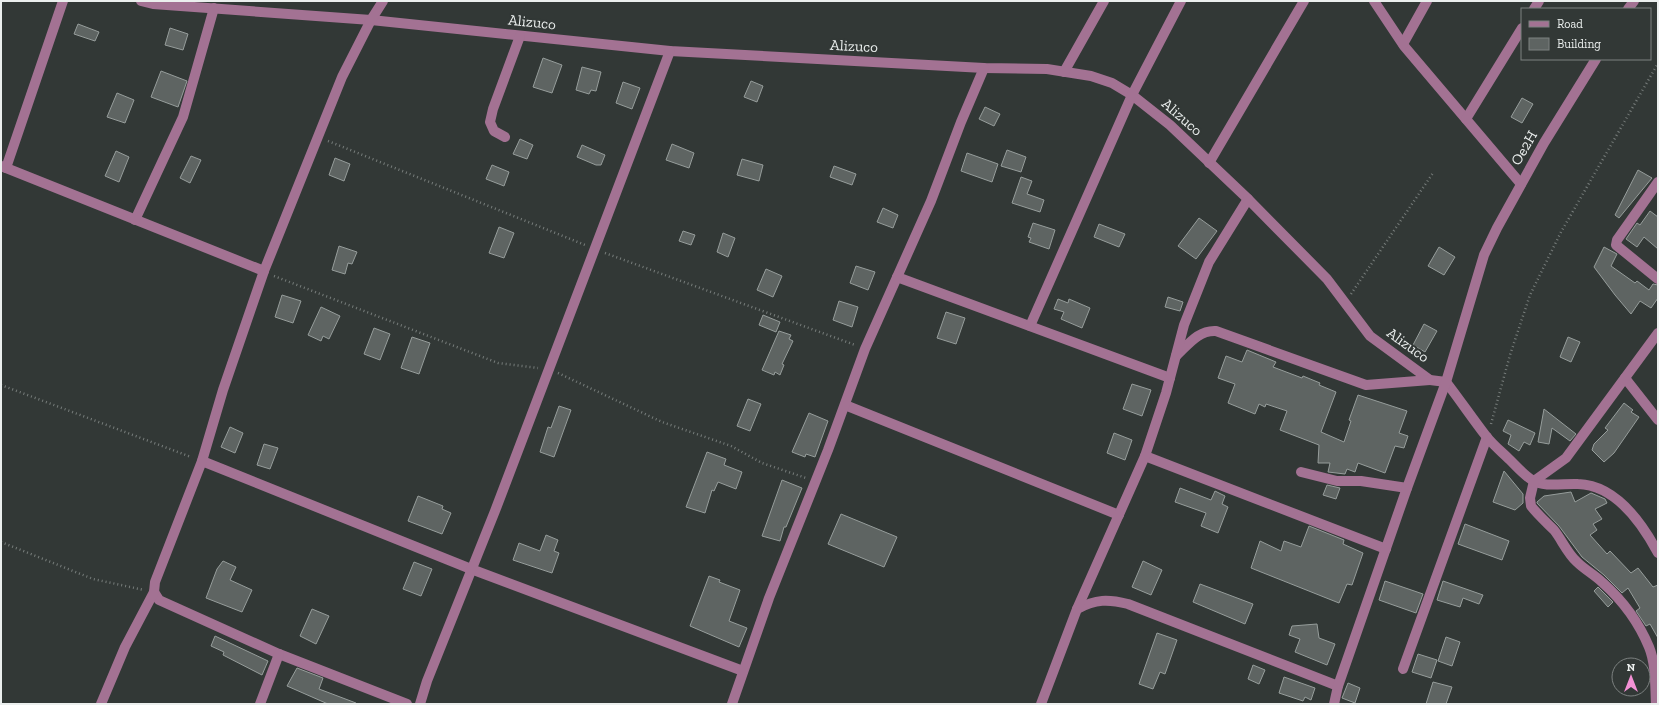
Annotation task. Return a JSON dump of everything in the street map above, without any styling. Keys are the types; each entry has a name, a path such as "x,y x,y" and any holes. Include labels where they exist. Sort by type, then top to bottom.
{"street":[{"path":"63,1 3,167 264,271"},
{"name":"Alizuco","path":"141,1 153,4 371,20 670,51 984,68 1047,69 1091,76 1112,83 1132,94 1170,125 1328,278 1370,336 1430,380 1446,382"},
{"path":"101,704 125,646 154,592 155,582 202,461 264,271 342,77 371,20 383,1"},
{"path":"1064,72 1104,1"},
{"path":"1030,326 1132,94 1181,1"},
{"path":"1209,163 1304,1"},
{"path":"1374,1 1403,44 1520,184"},
{"path":"1403,44 1427,1"},
{"path":"135,220 183,117 214,8"},
{"path":"1466,119 1521,30"},
{"path":"505,137 494,132 490,122 493,108 520,36"},
{"path":"420,704 427,681 498,504 670,51"},
{"name":"Oe2H","path":"1334,704 1338,686 1407,488 1446,382 1484,255 1520,184 1595,60"},
{"path":"732,704 769,598 845,405 865,349 931,201 961,122 984,68"},
{"path":"1658,182 1617,240 1616,245 1658,278"},
{"path":"1041,704 1078,609 1145,456 1170,378 1184,326 1209,262 1248,199"},
{"path":"897,276 1170,378"},
{"path":"1176,356 1196,337 1207,331 1216,331 1366,385 1430,380"},
{"path":"1656,704 1652,659 1642,633 1628,611 1615,596 1604,584 1577,562 1567,551 1555,531 1531,506 1530,498 1534,481 1566,458 1658,333"},
{"path":"1625,378 1658,420"},
{"path":"1446,382 1487,437 1521,472 1534,481 1547,484 1579,484 1598,488 1612,496 1632,514 1658,553"},
{"path":"845,405 1119,515"},
{"path":"1403,669 1487,437"},
{"path":"1145,456 1386,549"},
{"path":"202,461 471,569 743,671"},
{"path":"1301,472 1337,480 1361,481 1407,488"},
{"path":"154,592 159,600 279,654 407,704"},
{"path":"1078,609 1089,602 1101,600 1114,600 1128,604 1338,686"},
{"path":"260,704 279,654"}],"path":[{"path":"1487,437 1510,355 1530,294 1561,232 1657,65"},
{"path":"1345,302 1433,173"},
{"path":"1,385 202,461"},
{"path":"1,542 93,579 154,592"}],"building":[{"path":"78,24 99,32 95,41 74,34"},
{"path":"170,28 188,34 183,50 165,45"},
{"path":"543,58 562,65 552,93 533,87"},
{"path":"582,67 601,72 596,91 591,90 589,94 576,90"},
{"path":"161,71 187,81 178,107 151,97"},
{"path":"751,81 763,86 757,102 744,97"},
{"path":"623,82 640,88 632,109 616,103"},
{"path":"117,93 134,100 125,123 107,117"},
{"path":"1522,98 1533,104 1522,123 1511,117"},
{"path":"985,107 1000,114 994,126 979,119"},
{"path":"520,139 533,145 527,159 513,154"},
{"path":"672,144 694,153 689,168 666,160"},
{"path":"582,145 605,155 601,165 596,165 577,157"},
{"path":"1007,150 1026,157 1021,172 1001,166"},
{"path":"116,151 129,157 119,182 105,176"},
{"path":"967,153 998,164 992,182 961,171"},
{"path":"191,156 201,160 190,183 180,178"},
{"path":"335,158 350,164 344,181 329,175"},
{"path":"742,159 763,165 759,181 737,175"},
{"path":"492,165 509,172 504,186 486,179"},
{"path":"834,166 856,174 852,185 830,177"},
{"path":"1638,170 1652,178 1619,218 1615,215"},
{"path":"1021,177 1032,181 1027,194 1044,200 1040,212 1012,203"},
{"path":"883,208 898,215 893,228 877,222"},
{"path":"1650,211 1658,217 1658,249 1644,237 1637,247 1626,239 1637,223 1640,225"},
{"path":"1199,218 1217,231 1196,259 1178,246"},
{"path":"1033,223 1055,230 1049,249 1029,242 1031,238 1028,237"},
{"path":"1099,224 1125,234 1119,247 1094,237"},
{"path":"499,227 514,233 504,258 489,253"},
{"path":"683,231 695,235 691,245 679,241"},
{"path":"723,233 735,238 728,257 717,252"},
{"path":"339,246 357,252 352,264 348,263 345,274 332,270"},
{"path":"1439,247 1455,257 1444,275 1428,266"},
{"path":"1604,247 1617,254 1611,266 1635,283 1637,281 1649,290 1653,284 1658,285 1658,298 1651,308 1640,301 1631,314 1615,295 1594,267"},
{"path":"856,266 875,272 868,290 850,283"},
{"path":"766,269 782,276 773,297 757,290"},
{"path":"282,295 301,301 293,323 275,317"},
{"path":"1168,297 1183,302 1180,311 1165,307"},
{"path":"1058,299 1068,303 1069,299 1090,308 1082,328 1061,319 1064,312 1054,309"},
{"path":"839,301 858,307 852,327 833,320"},
{"path":"321,307 340,316 329,339 323,336 321,341 308,335"},
{"path":"946,312 965,318 956,344 937,338"},
{"path":"763,315 780,322 776,332 759,325"},
{"path":"1424,324 1437,331 1425,352 1413,345"},
{"path":"374,328 390,334 380,360 364,354"},
{"path":"779,331 791,335 789,339 793,341 782,364 784,365 780,375 775,372 774,375 762,370"},
{"path":"412,337 430,343 419,374 401,368"},
{"path":"1568,337 1580,342 1571,362 1560,357"},
{"path":"1247,350 1276,362 1273,367 1302,378 1303,376 1336,392 1321,432 1344,442 1351,421 1349,420 1358,395 1407,411 1399,433 1408,436 1404,448 1395,446 1385,473 1358,463 1355,472 1347,469 1345,474 1328,472 1330,463 1318,463 1319,445 1280,430 1287,411 1266,404 1265,407 1259,404 1255,414 1228,403 1235,384 1218,378 1226,356 1242,362"},
{"path":"1132,384 1151,390 1142,416 1123,409"},
{"path":"748,399 761,404 750,431 737,426"},
{"path":"1624,403 1633,410 1631,412 1639,417 1614,453 1604,462 1592,450 1594,444 1608,430 1605,428"},
{"path":"559,406 571,410 554,457 540,452 548,427 551,428"},
{"path":"1544,409 1576,434 1570,441 1552,428 1549,444 1538,442"},
{"path":"809,413 828,421 815,457 806,454 805,457 792,452"},
{"path":"1508,420 1535,433 1530,445 1524,442 1519,451 1508,444 1511,435 1503,431"},
{"path":"230,427 243,433 235,453 221,447"},
{"path":"1114,433 1132,440 1125,460 1107,453"},
{"path":"264,444 278,448 270,469 257,465"},
{"path":"707,452 726,459 724,465 742,472 736,489 718,482 714,491 712,490 705,513 686,507"},
{"path":"1504,471 1523,494 1523,503 1515,510 1493,502"},
{"path":"782,480 802,488 786,527 784,527 780,541 762,536"},
{"path":"1327,485 1340,488 1336,499 1323,495"},
{"path":"1180,488 1211,500 1215,491 1225,496 1222,504 1228,507 1218,533 1201,526 1206,513 1175,502"},
{"path":"1571,492 1575,502 1591,493 1605,499 1607,503 1595,509 1602,519 1593,524 1597,530 1590,535 1607,554 1610,551 1631,573 1638,568 1653,587 1658,585 1658,638 1650,624 1646,626 1636,611 1640,608 1628,588 1622,593 1604,575 1582,557 1559,526 1537,503 1544,496"},
{"path":"418,496 443,506 442,509 451,513 442,534 408,521"},
{"path":"841,514 897,537 884,567 828,544"},
{"path":"1465,524 1509,541 1502,560 1458,544"},
{"path":"1309,526 1344,540 1343,544 1363,553 1352,585 1347,584 1339,603 1251,568 1260,541 1281,551 1284,541 1301,547"},
{"path":"546,535 558,540 554,551 559,553 552,573 513,560 519,543 540,551"},
{"path":"223,561 236,567 230,580 252,590 242,612 206,598 217,569"},
{"path":"1143,561 1162,570 1151,595 1132,587"},
{"path":"414,562 432,569 421,596 403,589"},
{"path":"709,576 720,580 719,582 740,590 729,621 747,628 739,647 690,626"},
{"path":"1385,581 1423,594 1416,613 1379,600"},
{"path":"1443,581 1483,595 1479,604 1463,598 1460,607 1437,600"},
{"path":"1200,584 1253,604 1245,624 1193,602"},
{"path":"1598,587 1613,602 1608,607 1594,591"},
{"path":"312,609 329,616 316,644 300,636"},
{"path":"1317,624 1319,638 1335,644 1327,665 1295,652 1300,639 1289,635 1292,626"},
{"path":"1157,633 1177,640 1165,674 1160,672 1153,689 1139,684"},
{"path":"215,636 268,661 262,675 223,655 224,652 211,646"},
{"path":"1446,637 1460,642 1452,666 1438,661"},
{"path":"1418,654 1437,660 1431,678 1412,672"},
{"path":"1253,665 1265,670 1259,684 1248,679"},
{"path":"297,668 323,678 319,689 356,704 328,704 287,686"},
{"path":"1284,677 1315,688 1311,700 1305,697 1303,701 1279,693"},
{"path":"1433,682 1452,687 1446,704 1426,704"},
{"path":"1348,683 1360,688 1355,703 1342,698"}]}
